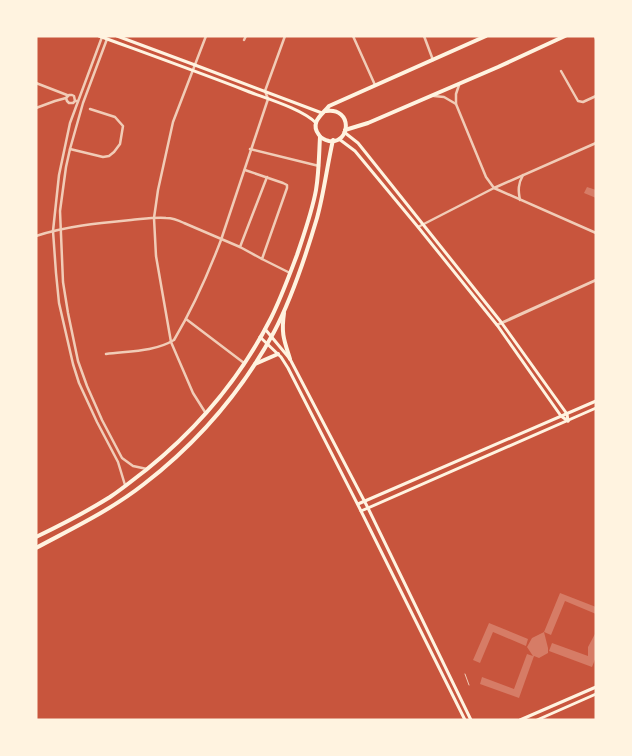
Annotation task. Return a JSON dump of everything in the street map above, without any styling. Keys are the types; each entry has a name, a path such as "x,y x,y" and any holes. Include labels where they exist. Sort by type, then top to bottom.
{"main road":[{"path":"117,36 324,112 335,111 340,113 345,121 345,131 358,143 423,224 567,414 568,420"},
{"path":"36,537 110,497 147,469 174,446 206,413 244,363 272,317 307,226 316,190 319,166 320,137 316,129 318,118 334,103 486,36"},
{"path":"320,137 329,141 338,139 345,131 368,123 565,36"},
{"path":"101,37 268,99 300,112 316,123"},
{"path":"338,139 355,151 499,324 561,416 568,420"},
{"path":"36,548 96,516 143,485 166,466 220,411 238,389 268,344 300,268 325,187 333,140"},
{"path":"284,309 282,329 290,360"},
{"path":"265,329 290,360 365,501 471,720"},
{"path":"260,337 279,355 322,435 465,720"},
{"path":"255,364 285,352"},
{"path":"358,504 596,401"},
{"path":"361,511 596,408"},
{"path":"322,435 328,431"},
{"path":"520,720 596,687"},
{"path":"537,720 596,694"}],"street":[{"path":"206,36 173,122 158,190 154,218 156,256 171,342 193,393 206,413"},
{"path":"106,354 159,347 171,342 186,319 221,240 268,99 265,91 285,36"},
{"path":"353,36 376,86"},
{"path":"424,36 433,60"},
{"path":"101,37 76,101 70,123 59,176 53,231 59,303 79,383 118,462 125,486"},
{"path":"107,38 83,104 64,175 60,211 63,282 78,361 96,407 122,458 134,466 147,469"},
{"path":"561,71 578,102 583,102 596,96"},
{"path":"36,83 67,97"},
{"path":"459,83 456,104 486,177 494,188 596,233"},
{"path":"36,108 71,94 76,101 83,104"},
{"path":"430,96 444,97 456,104"},
{"path":"67,97 69,103 76,101"},
{"path":"70,149 106,157 114,152 120,144 123,126 115,117 90,108"},
{"path":"418,227 494,188 596,143"},
{"path":"250,149 319,166"},
{"path":"245,170 287,185 262,259"},
{"path":"520,200 518,188 523,175"},
{"path":"240,247 267,178"},
{"path":"36,236 60,229 165,218 178,220 240,247 290,273"},
{"path":"499,324 596,280"},
{"path":"186,319 244,363"},
{"path":"91,409 96,407"}],"lane":[{"path":"465,674 469,685"}],"building":[{"path":"587,187 596,190 596,198 584,193"},
{"path":"560,593 596,607 596,614 565,601 551,635 544,632"},
{"path":"489,623 528,639 526,646 493,632 480,663 473,660"},
{"path":"544,632 548,653 539,658 534,656 519,698 480,684 482,677 514,689 527,654 533,656 527,647 532,638"},
{"path":"596,632 596,657 592,667 549,651 552,643 588,656 588,647"}]}
